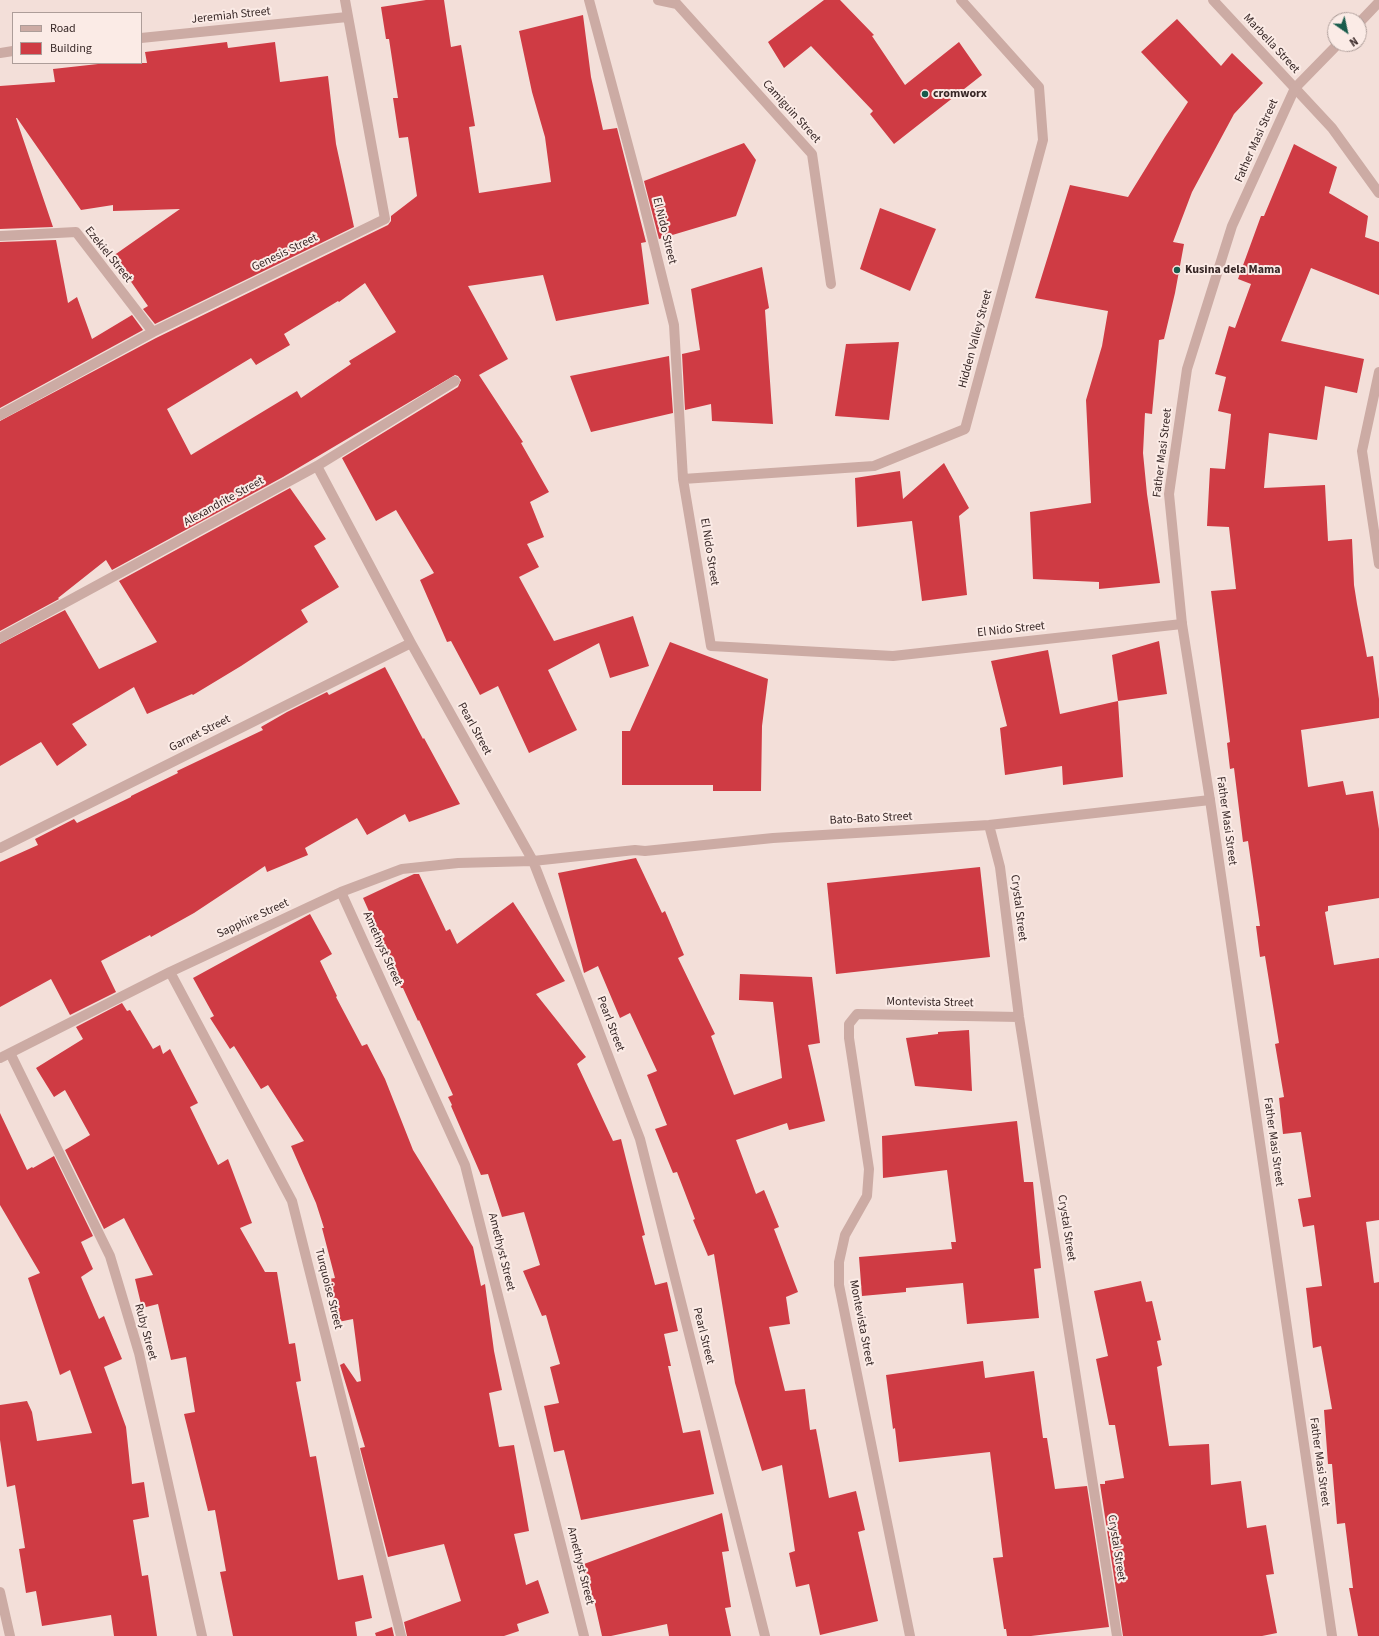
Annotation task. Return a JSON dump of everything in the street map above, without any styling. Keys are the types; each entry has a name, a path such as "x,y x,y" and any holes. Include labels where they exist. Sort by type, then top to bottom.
{"street":[{"name":"Genesis Street","path":"0,415 153,332 384,219 345,0"},
{"name":"El Nido Street","path":"589,0 643,201 674,325 683,479 711,646 893,656 1182,624"},
{"name":"Camiguin Street","path":"658,0 677,4 812,154 831,284"},
{"name":"Hidden Valley Street","path":"683,479 874,466 965,429 1043,140 1039,87 962,0"},
{"name":"Marbella Street","path":"1213,0 1332,128 1379,193"},
{"path":"1367,15 1379,2"},
{"name":"Jeremiah Street","path":"142,38 347,17"},
{"path":"0,53 12,51"},
{"name":"Father Masi Street","path":"1330,52 1295,88 1232,226 1187,369 1169,494 1182,624 1210,800 1332,1636"},
{"name":"Ezekiel Street","path":"0,236 76,232 153,332"},
{"path":"1379,372 1362,451 1377,534 1379,564"},
{"name":"Alexandrite Street","path":"0,638 317,466 455,381"},
{"name":"Pearl Street","path":"317,466 411,643 533,861 640,1139 765,1636"},
{"name":"Garnet Street","path":"0,848 411,643"},
{"name":"Bato-Bato Street","path":"533,861 773,838 989,825 1210,800"},
{"name":"Crystal Street","path":"989,825 1000,867 1019,1017 1117,1636"},
{"name":"Sapphire Street","path":"0,1058 170,972 342,892 402,869 458,863 533,861"},
{"name":"Amethyst Street","path":"342,892 465,1165 584,1636"},
{"name":"Turquoise Street","path":"170,972 292,1201 401,1636"},
{"name":"Montevista Street","path":"910,1636 839,1286 839,1262 845,1234 867,1196 869,1169 849,1038 850,1024 857,1014 1019,1017"},
{"name":"Ruby Street","path":"10,1053 110,1256 139,1353 202,1636"},
{"path":"0,1592 10,1636"}],"building":[{"path":"426,0 444,0 451,47 461,45 475,126 469,127 479,193 551,182 545,137 532,92 519,31 583,15 591,77 603,130 617,128 646,242 641,243 649,304 556,321 543,275 468,286 508,359 479,375 523,442 521,443 549,492 530,502 544,537 527,544 539,567 519,577 554,641 633,616 649,666 610,678 599,643 548,670 577,730 529,753 498,686 480,695 451,641 447,642 420,580 434,573 396,510 376,521 342,458 458,387 461,380 455,375 283,477 112,570 106,560 58,598 59,599 0,631 0,421 156,338 388,225 391,221 391,216 417,196 408,137 399,138 393,98 398,98 389,39 386,39 381,7","holes":["365,283 396,332 349,361 351,364 301,398 297,391 191,455 167,409 251,358 256,365 290,345 284,334 338,301 339,302"]},
{"path":"824,0 840,0 874,35 872,36 905,85 959,42 982,75 894,144 870,114 873,111 811,46 784,68 768,42"},
{"path":"1177,19 1221,66 1232,53 1263,83 1234,114 1192,192 1173,242 1184,244 1175,293 1164,339 1159,340 1152,414 1145,413 1143,453 1147,494 1160,583 1099,589 1099,582 1033,579 1030,512 1091,503 1086,400 1102,346 1108,311 1035,298 1070,185 1128,197 1188,102 1141,52"},
{"path":"227,42 228,48 275,42 280,82 328,76 336,144 354,227 155,324 143,309 148,306 113,256 180,209 113,211 113,205 81,210 16,118 53,227 0,229 0,86 55,82 53,69 98,64 147,63 145,52"},
{"path":"744,143 756,160 736,216 659,239 644,181"},
{"path":"1294,144 1337,167 1329,193 1368,216 1365,237 1379,242 1379,295 1311,268 1281,341 1364,359 1357,393 1325,386 1317,440 1269,433 1264,488 1325,485 1328,541 1352,539 1354,585 1357,604 1367,657 1373,656 1379,699 1379,718 1301,730 1308,787 1343,781 1346,795 1373,791 1379,829 1379,898 1328,906 1328,911 1325,912 1334,965 1379,958 1379,1220 1366,1222 1374,1283 1379,1282 1379,1636 1358,1636 1349,1588 1353,1588 1345,1523 1337,1524 1332,1464 1328,1464 1324,1410 1332,1409 1321,1346 1313,1348 1306,1288 1322,1286 1314,1225 1303,1227 1298,1199 1311,1197 1301,1132 1283,1134 1279,1098 1284,1097 1275,1044 1279,1043 1265,956 1260,957 1256,926 1260,926 1248,841 1243,842 1234,768 1230,769 1227,743 1230,742 1211,591 1236,589 1229,527 1207,526 1210,468 1225,469 1231,414 1218,411 1226,377 1215,374 1229,326 1235,328 1251,284 1238,279 1261,216 1264,216"},
{"path":"880,208 936,229 910,291 860,269"},
{"path":"56,240 68,303 77,297 92,339 132,315 143,330 0,408 0,242"},
{"path":"762,267 769,308 765,310 773,424 712,421 711,404 685,410 682,354 700,350 691,289"},
{"path":"899,342 889,420 835,416 846,344"},
{"path":"669,356 673,413 591,432 570,376"},
{"path":"944,463 969,508 959,516 967,595 922,601 912,521 857,527 855,478 900,471 903,499"},
{"path":"290,488 326,539 314,546 339,587 301,610 308,622 241,666 193,695 192,694 147,714 134,687 72,724 87,745 57,766 41,742 0,766 0,644 65,610 99,669 157,642 119,581"},
{"path":"1159,641 1167,694 1118,701 1112,655"},
{"path":"670,642 768,679 762,726 761,791 713,791 713,785 622,785 622,731 630,731"},
{"path":"1048,650 1060,714 1118,701 1123,777 1063,785 1062,766 1005,775 1000,728 1007,726 991,661"},
{"path":"385,667 423,739 424,738 460,804 409,822 405,814 367,835 357,818 305,848 308,855 267,872 265,866 194,913 151,937 150,935 101,961 116,992 70,1015 51,979 0,1007 0,862 38,845 35,839 74,819 77,823 131,797 178,773 177,771 263,730 261,727 287,712 327,692 329,695"},
{"path":"636,858 662,913 665,911 684,955 678,958 715,1034 711,1036 734,1095 782,1078 773,1002 739,1000 740,974 812,977 820,1043 808,1045 825,1121 789,1130 787,1123 736,1140 756,1194 764,1190 779,1227 774,1229 798,1292 786,1297 790,1324 769,1327 785,1391 805,1389 810,1430 816,1429 829,1498 856,1491 865,1530 858,1532 878,1621 820,1635 809,1584 796,1587 789,1553 795,1551 782,1465 762,1471 735,1383 714,1254 708,1256 693,1220 695,1219 677,1172 673,1173 655,1129 667,1125 647,1075 657,1071 630,1013 620,1018 598,966 584,973 558,873"},
{"path":"980,867 990,957 836,974 827,883"},
{"path":"414,874 419,874 446,931 450,929 457,944 513,902 565,981 536,994 586,1057 577,1064 613,1141 621,1139 645,1235 642,1236 655,1285 667,1282 678,1331 664,1334 671,1366 668,1366 683,1433 700,1430 714,1494 581,1520 564,1450 554,1452 544,1406 559,1403 550,1367 560,1364 546,1315 542,1316 523,1271 540,1265 524,1212 502,1217 488,1174 481,1175 451,1106 452,1105 448,1097 453,1095 419,1020 418,1021 403,988 401,988 388,957 389,956 363,898"},
{"path":"310,914 332,954 320,961 337,996 336,997 362,1046 367,1044 385,1079 413,1150 473,1247 481,1286 485,1284 494,1351 502,1390 489,1393 499,1447 514,1445 529,1531 514,1534 526,1585 538,1580 549,1613 517,1624 519,1631 504,1636 407,1636 404,1622 461,1601 444,1544 388,1557 360,1448 365,1447 340,1365 344,1363 357,1382 361,1381 353,1319 338,1322 329,1279 335,1278 322,1228 324,1228 316,1203 291,1146 304,1141 268,1085 261,1089 234,1046 230,1049 210,1018 214,1016 193,978"},
{"path":"122,1003 127,1011 130,1010 153,1049 160,1045 163,1054 170,1049 198,1103 190,1107 218,1165 228,1159 252,1223 240,1228 265,1272 277,1272 289,1344 295,1343 301,1381 296,1382 310,1457 316,1456 338,1580 363,1575 372,1618 355,1622 357,1636 233,1636 220,1572 226,1571 215,1510 208,1511 184,1414 195,1412 186,1357 171,1360 158,1304 142,1308 135,1279 153,1275 124,1218 104,1229 65,1150 90,1135 65,1090 54,1097 36,1068 83,1039 76,1027"},
{"path":"969,1030 972,1091 915,1086 906,1038 938,1034 938,1032"},
{"path":"0,1113 27,1170 54,1156 93,1236 81,1242 93,1269 81,1277 99,1319 104,1316 122,1359 104,1367 126,1427 132,1484 144,1482 149,1517 133,1520 142,1576 148,1575 157,1636 114,1636 111,1615 42,1626 36,1591 26,1593 19,1549 25,1548 15,1485 7,1487 0,1440 0,1405 27,1401 32,1412 37,1441 92,1433 70,1370 60,1375 28,1278 40,1273 0,1205"},
{"path":"1017,1121 1024,1182 1033,1182 1041,1268 1034,1269 1039,1318 967,1324 963,1283 906,1288 906,1292 862,1296 859,1257 952,1249 951,1242 956,1242 947,1170 883,1178 882,1136"},
{"path":"1141,1281 1146,1302 1152,1301 1161,1340 1157,1341 1162,1365 1157,1367 1169,1446 1209,1444 1211,1485 1241,1481 1247,1528 1266,1525 1274,1574 1266,1575 1277,1633 1262,1636 1123,1636 1100,1484 1105,1484 1105,1481 1124,1478 1115,1425 1109,1425 1096,1359 1108,1356 1094,1291"},
{"path":"983,1361 985,1378 1034,1371 1043,1438 1047,1438 1055,1489 1087,1486 1109,1627 1031,1636 1007,1636 1006,1629 1004,1629 993,1558 1003,1557 990,1452 899,1462 886,1375"},
{"path":"722,1513 729,1551 722,1552 731,1607 725,1608 731,1636 669,1636 667,1624 611,1636 602,1636 593,1596 587,1599 584,1564"},
{"path":"392,1627 394,1636 376,1636 375,1633"}],"place":[{"name":"cromworx","path":"925,94"},
{"name":"Kusina dela Mama","path":"1177,270"}]}
